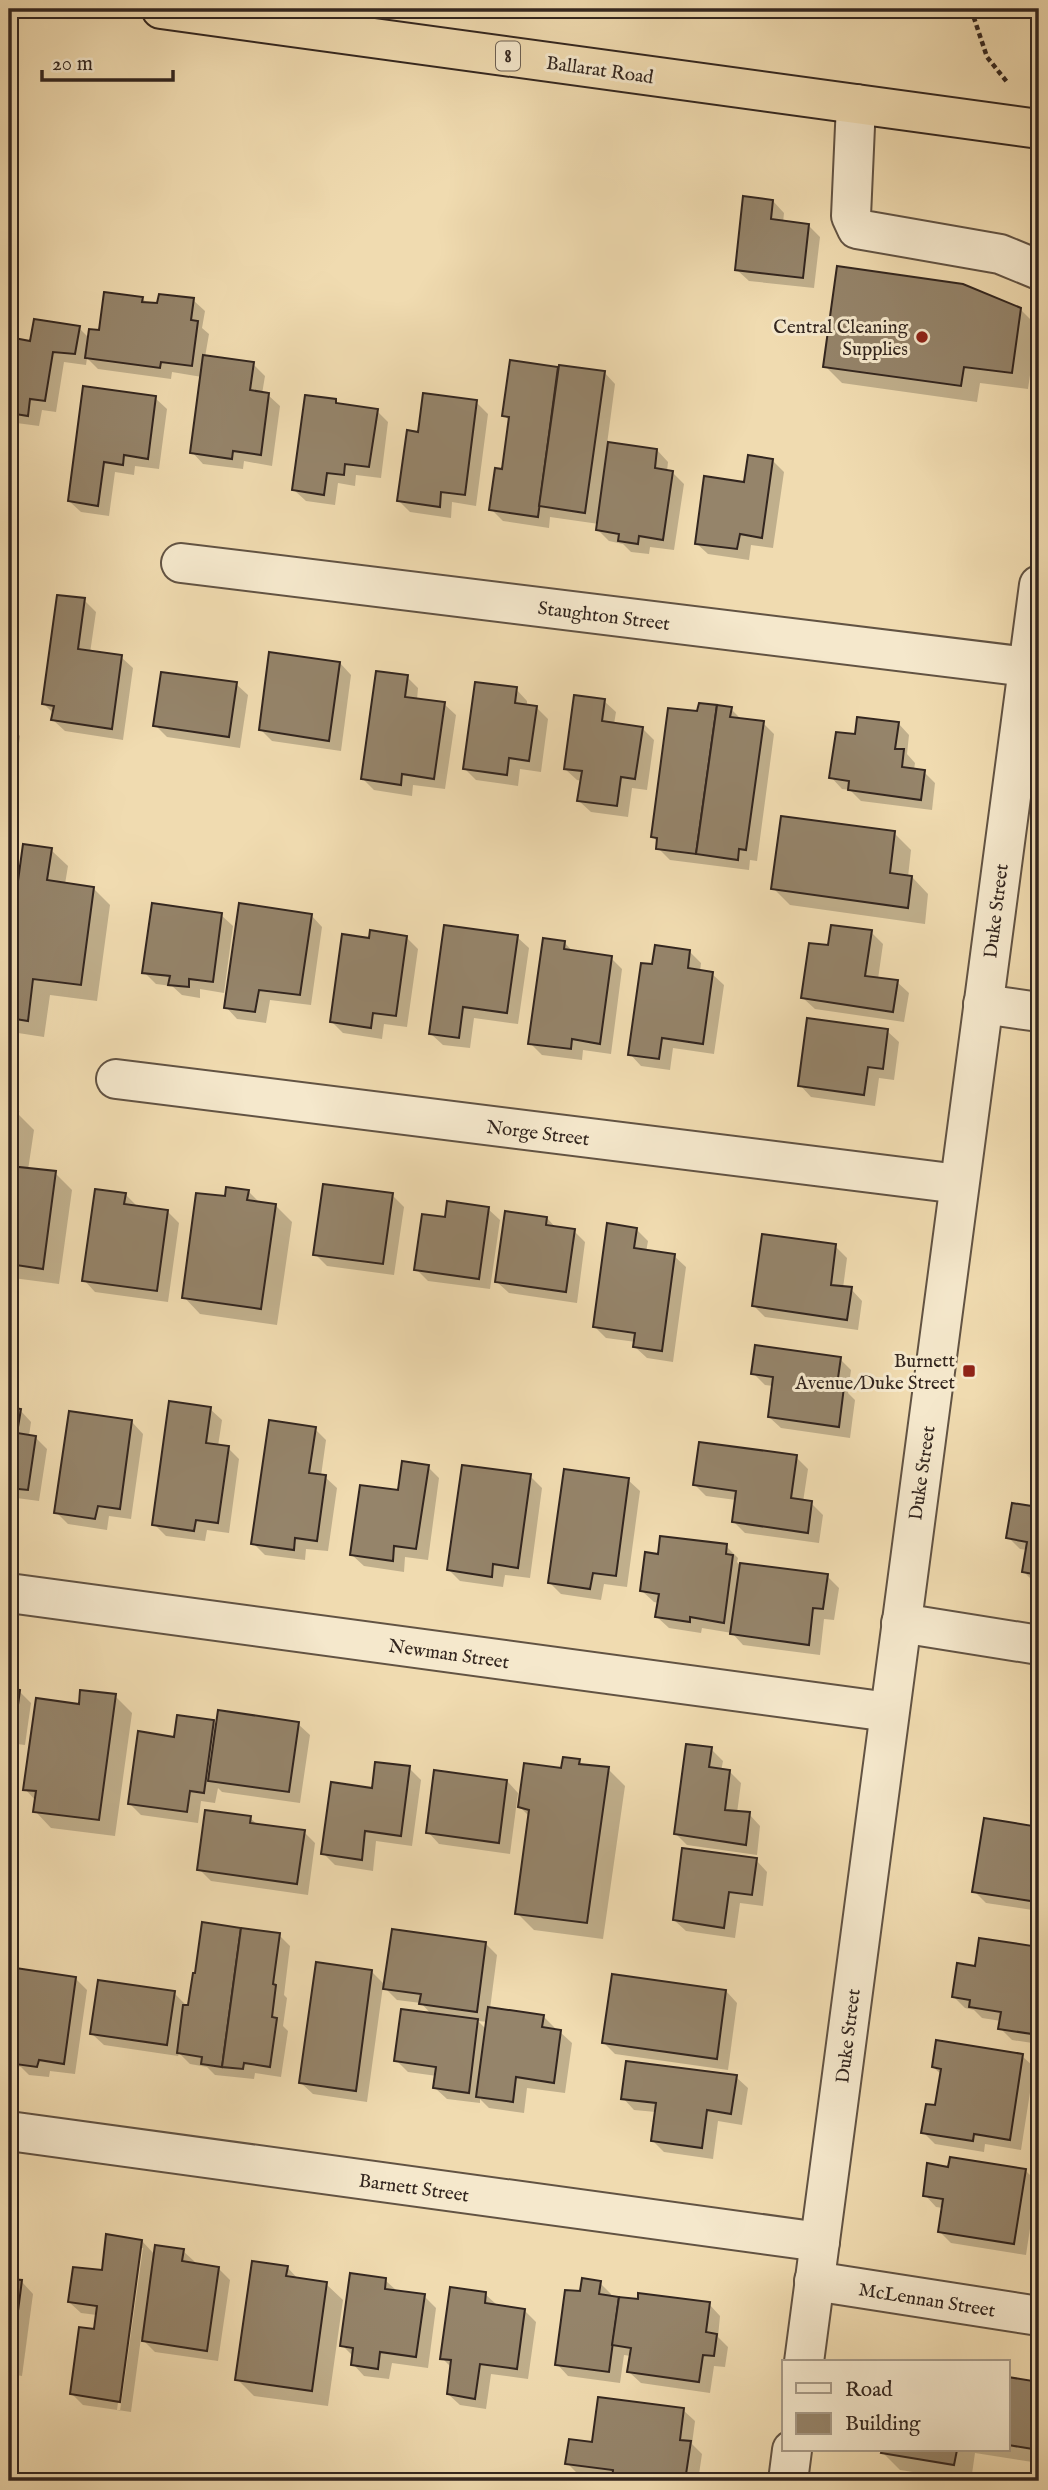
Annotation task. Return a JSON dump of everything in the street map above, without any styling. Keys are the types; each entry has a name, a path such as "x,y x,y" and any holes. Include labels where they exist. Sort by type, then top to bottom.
{"highway":[{"name":"Ballarat Road","path":"161,9 1039,129"}],"street":[{"path":"856,104 851,216 857,229 1000,254 1039,270"},
{"name":"Staughton Street","path":"181,563 1028,667"},
{"name":"Duke Street","path":"804,2360 1039,591"},
{"path":"983,1004 1039,1012"},
{"name":"Norge Street","path":"116,1079 959,1184"},
{"name":"Newman Street","path":"9,1593 889,1712"},
{"path":"901,1623 1039,1645"},
{"name":"Barnett Street","path":"9,2131 820,2242"},
{"name":"McLennan Street","path":"814,2281 1039,2316"},
{"path":"788,2481 792,2452"}],"building":[{"path":"743,196 773,200 771,219 809,224 803,278 735,270"},
{"name":"Central Cleaning Supplies","path":"837,266 963,284 1021,308 1012,373 964,367 961,386 823,367"},
{"path":"104,292 143,297 142,302 157,303 159,294 194,298 191,320 198,321 192,366 161,362 160,368 85,358 89,329 99,330"},
{"path":"34,319 80,326 75,354 53,352 45,401 30,399 28,416 9,413 9,337 30,341"},
{"path":"203,355 254,362 250,390 269,393 261,455 233,451 232,459 190,453"},
{"path":"510,360 558,367 538,517 489,510 495,468 502,469 509,417 502,416"},
{"path":"559,365 605,371 585,513 539,506"},
{"path":"83,386 156,396 148,459 124,455 123,465 104,462 98,506 68,501"},
{"path":"423,393 477,400 465,495 441,492 440,507 397,501 407,430 418,432"},
{"path":"305,395 378,409 369,467 345,464 344,475 327,473 324,495 292,490"},
{"path":"608,442 657,449 655,468 673,471 663,540 639,536 638,544 618,541 619,534 596,530"},
{"path":"748,455 773,459 762,538 740,534 737,549 695,544 704,476 744,482"},
{"path":"57,595 85,598 78,649 122,655 112,729 51,720 54,706 42,704"},
{"path":"269,652 340,662 329,741 259,730"},
{"path":"376,671 408,675 405,697 445,702 434,779 402,774 401,785 361,779"},
{"path":"161,672 237,682 229,737 153,726"},
{"path":"475,682 517,687 515,703 537,706 529,761 509,758 507,775 463,769"},
{"path":"574,695 605,699 602,721 643,727 635,779 621,777 617,806 577,801 582,771 564,769"},
{"path":"699,703 717,705 696,854 656,849 657,838 651,837 668,708 697,711"},
{"path":"717,705 732,707 730,717 764,721 746,850 739,849 738,860 696,854"},
{"path":"857,717 899,722 895,749 904,749 902,767 925,770 921,800 848,790 849,781 829,778 836,732 855,734"},
{"path":"781,816 895,831 890,873 912,876 908,908 771,889"},
{"path":"23,844 52,848 47,880 94,887 81,985 33,979 28,1021 9,1018 9,947"},
{"path":"152,903 222,913 213,982 189,979 189,987 168,985 170,976 142,973"},
{"path":"239,903 312,914 300,995 259,990 255,1012 224,1008"},
{"path":"444,925 518,935 507,1013 463,1007 459,1038 429,1034"},
{"path":"831,925 872,930 865,976 898,980 893,1012 801,998 809,943 828,945"},
{"path":"370,930 407,936 396,1016 373,1013 371,1028 330,1022 342,934 369,938"},
{"path":"543,938 565,941 564,949 612,956 600,1044 572,1039 571,1049 528,1044"},
{"path":"655,945 690,950 688,968 713,972 703,1044 662,1038 659,1059 628,1055 641,963 652,964"},
{"path":"807,1018 888,1029 883,1069 868,1067 864,1095 798,1086"},
{"path":"9,1110 18,1112 10,1166 56,1171 43,1269 9,1264"},
{"path":"323,1184 393,1193 383,1264 313,1255"},
{"path":"226,1187 249,1190 247,1200 276,1204 261,1309 182,1298 196,1193 225,1196"},
{"path":"95,1189 126,1193 124,1204 168,1210 157,1291 82,1281"},
{"path":"447,1201 489,1207 479,1279 414,1270 422,1214 445,1217"},
{"path":"505,1211 547,1217 546,1225 575,1229 566,1292 495,1282"},
{"path":"607,1223 637,1228 634,1248 675,1254 662,1351 633,1347 635,1333 593,1327"},
{"path":"762,1234 836,1244 831,1285 852,1287 847,1320 752,1306"},
{"path":"1039,1316 1039,1351 1032,1350"},
{"path":"755,1345 841,1357 837,1385 844,1387 839,1427 768,1417 773,1377 751,1374"},
{"path":"169,1401 211,1407 206,1443 229,1446 218,1523 196,1520 194,1531 152,1525"},
{"path":"9,1407 21,1409 17,1433 36,1436 28,1490 9,1488"},
{"path":"69,1411 132,1420 120,1509 98,1506 95,1519 54,1513"},
{"path":"269,1420 316,1427 309,1473 326,1475 317,1541 295,1538 294,1550 251,1544"},
{"path":"699,1442 797,1455 791,1498 812,1501 808,1533 732,1522 736,1491 693,1485"},
{"path":"402,1461 429,1465 416,1549 394,1546 393,1561 350,1555 360,1485 398,1490"},
{"path":"462,1465 531,1474 518,1568 493,1564 492,1577 447,1570"},
{"path":"564,1469 629,1478 616,1576 593,1573 590,1589 548,1583"},
{"path":"1034,1497 1039,1498 1039,1575 1022,1572 1027,1542 1006,1538 1012,1503 1032,1506"},
{"path":"660,1536 727,1544 726,1554 733,1555 724,1623 690,1617 690,1622 655,1617 659,1594 640,1591 645,1552 658,1554"},
{"path":"740,1563 828,1574 823,1609 813,1608 809,1645 730,1634"},
{"path":"9,1688 20,1690 14,1734 9,1734"},
{"path":"80,1690 116,1694 99,1820 33,1812 36,1791 23,1790 36,1698 79,1704"},
{"path":"218,1710 299,1722 289,1792 208,1781"},
{"path":"177,1715 214,1720 204,1793 190,1791 187,1812 128,1804 138,1731 174,1737"},
{"path":"686,1744 712,1747 709,1767 730,1770 725,1810 750,1812 746,1845 674,1834"},
{"path":"563,1757 580,1759 579,1764 609,1767 587,1923 515,1914 529,1810 518,1807 524,1763 561,1768"},
{"path":"375,1762 410,1766 401,1836 365,1831 362,1860 321,1854 331,1782 372,1788"},
{"path":"434,1770 507,1780 499,1843 426,1833"},
{"path":"205,1810 251,1816 250,1823 305,1830 297,1884 197,1870"},
{"path":"984,1818 1039,1827 1039,1847 1031,1901 972,1892"},
{"path":"682,1848 757,1858 752,1895 729,1892 724,1928 673,1920"},
{"path":"202,1922 241,1928 222,2067 201,2064 202,2057 177,2053 183,2005 188,2005"},
{"path":"241,1928 280,1933 273,1984 276,1985 272,2017 277,2018 270,2067 244,2063 243,2069 222,2067"},
{"path":"392,1929 486,1942 477,2012 419,2004 421,1994 383,1989"},
{"path":"979,1938 1039,1947 1039,2035 998,2029 1001,2012 969,2007 970,2000 952,1997 957,1963 975,1966"},
{"path":"316,1962 372,1970 356,2091 299,2083"},
{"path":"9,1967 76,1977 64,2064 39,2060 37,2067 15,2064 17,2057 9,2056"},
{"path":"612,1974 726,1990 717,2059 602,2043"},
{"path":"98,1980 175,1991 167,2045 90,2034"},
{"path":"488,2007 544,2015 542,2027 561,2030 554,2083 516,2077 513,2102 476,2097"},
{"path":"401,2009 478,2019 469,2093 433,2088 436,2067 394,2061"},
{"path":"936,2040 1023,2054 1010,2140 974,2134 973,2141 921,2133 926,2104 935,2105 941,2069 932,2067"},
{"path":"626,2061 737,2075 731,2114 707,2110 702,2148 651,2141 656,2103 621,2099"},
{"path":"950,2157 1026,2169 1014,2244 938,2232 943,2199 923,2196 927,2163 948,2167"},
{"path":"106,2234 142,2240 120,2402 70,2394 79,2327 94,2329 97,2306 68,2302 73,2267 102,2270"},
{"path":"155,2245 184,2249 182,2261 219,2267 207,2351 142,2341"},
{"path":"252,2261 288,2266 286,2276 327,2282 312,2391 235,2380"},
{"path":"350,2273 386,2278 385,2289 425,2294 416,2357 380,2352 378,2369 351,2365 353,2348 340,2346"},
{"path":"582,2278 601,2281 599,2294 619,2297 609,2372 555,2365 565,2290 580,2291"},
{"path":"9,2279 22,2280 11,2365 9,2365"},
{"path":"450,2287 486,2292 485,2303 525,2309 517,2369 480,2364 475,2399 447,2394 451,2360 440,2359"},
{"path":"638,2293 710,2302 706,2332 717,2334 714,2356 703,2355 699,2382 627,2372 631,2348 612,2345 619,2297 638,2299"},
{"path":"1010,2377 1039,2382 1039,2450 1010,2445"},
{"path":"598,2397 684,2408 680,2440 691,2441 685,2481 612,2479 613,2470 565,2464 569,2439 592,2442"},
{"path":"881,2452 957,2452 954,2465"},
{"path":"74,2475 111,2480 111,2481 73,2481"}],"place":[{"name":"Central Cleaning Supplies","path":"922,337"},
{"name":"Burnett Avenue/Duke Street","path":"969,1371"}]}
